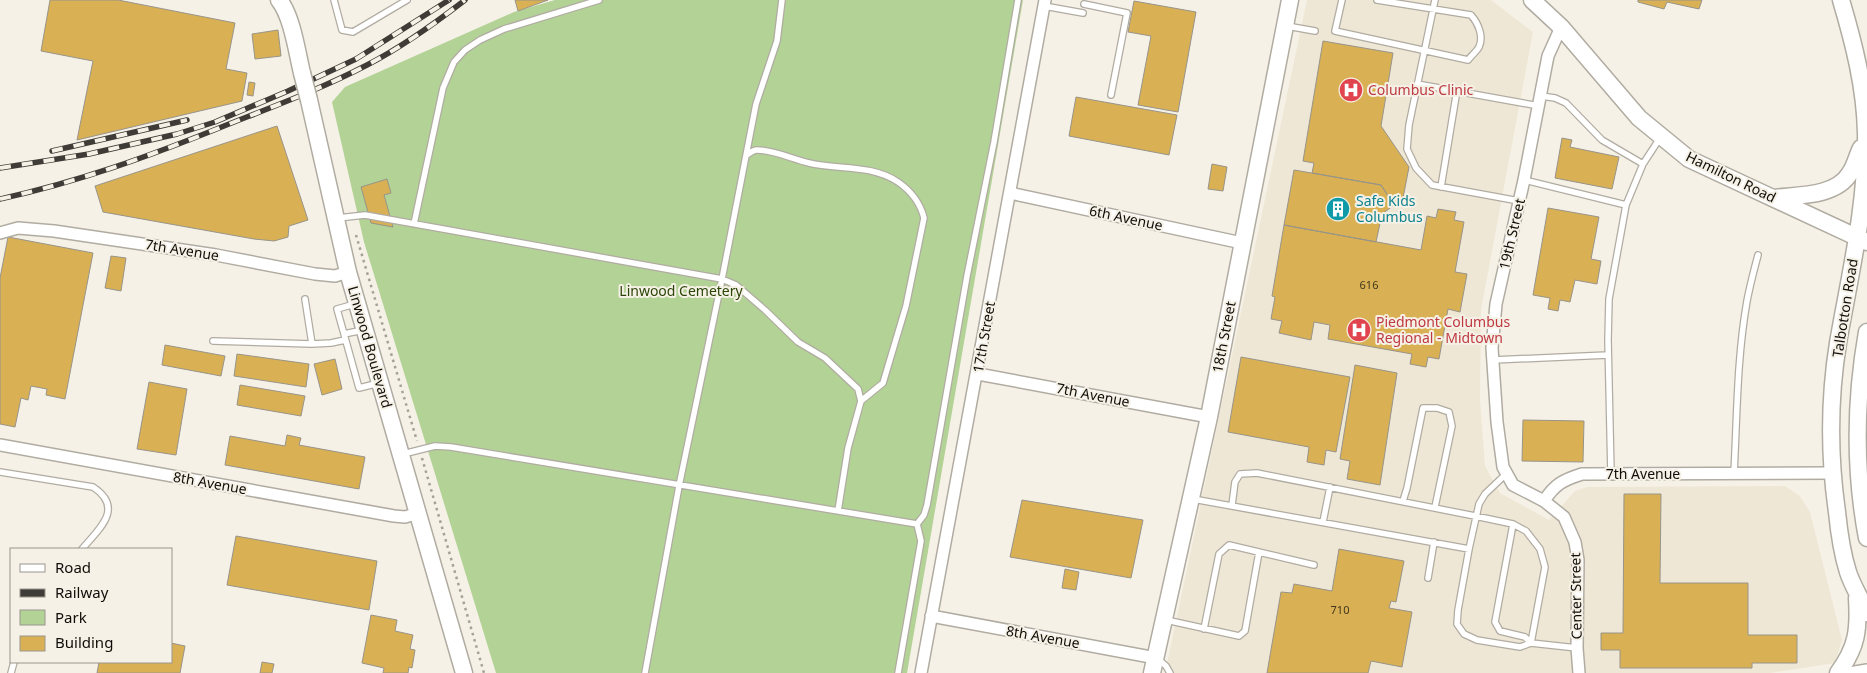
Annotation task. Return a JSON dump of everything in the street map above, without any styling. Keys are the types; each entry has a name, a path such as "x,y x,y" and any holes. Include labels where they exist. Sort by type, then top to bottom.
{"street":[{"name":"Linwood Boulevard","path":"279,0 287,17 343,218 348,272 464,673"},
{"name":"18th Street","path":"1154,665 1209,417 1290,0"},
{"name":"Hamilton Road","path":"1532,0 1561,27 1639,118 1689,160 1862,239"},
{"name":"Talbotton Road","path":"1841,0 1855,48 1863,90 1866,134 1862,239 1838,345 1831,405 1832,474 1840,533 1848,573 1867,613"},
{"name":"17th Street","path":"921,673 930,616 978,374 1045,3"},
{"name":"19th Street","path":"1506,474 1503,467 1500,445 1492,348 1496,304 1524,180 1548,56 1561,27"},
{"path":"1773,198 1838,187 1850,174 1866,134"},
{"name":"6th Avenue","path":"1010,193 1242,243"},
{"name":"7th Avenue","path":"0,233 18,228 54,231 207,253 315,274 335,276 348,272"},
{"name":"Talbotton Road","path":"1867,332 1857,407 1858,472 1867,538"},
{"name":"7th Avenue","path":"978,374 1209,417"},
{"name":"8th Avenue","path":"0,445 405,518 419,513"},
{"path":"1506,474 1513,485 1544,501"},
{"name":"7th Avenue","path":"1544,501 1553,488 1566,479 1582,474 1832,474"},
{"name":"Center Street","path":"1544,501 1564,517 1575,542 1578,560 1577,648 1579,673"},
{"path":"1838,673 1852,651 1856,638 1858,621 1857,591"},
{"name":"8th Avenue","path":"930,616 1154,665"},
{"path":"1849,673 1867,670"}],"lane":[{"path":"334,0 342,30 353,32 407,0"},
{"path":"414,224 442,88 454,62 465,50 480,40 504,29 599,0"},
{"path":"645,673 679,486 756,104 777,40 782,0"},
{"path":"917,524 924,515 927,505 967,276 994,142 1018,0"},
{"path":"1342,0 1335,32 1468,60 1479,47 1481,34 1477,22 1471,15 1377,0"},
{"path":"1435,0 1409,125 1407,149 1416,168 1425,180 1432,185 1519,202"},
{"path":"1045,3 1083,13"},
{"path":"1084,4 1126,12 1111,95"},
{"path":"1285,25 1315,31"},
{"path":"1417,84 1540,101 1555,98 1566,103 1602,140 1643,164"},
{"path":"1440,187 1457,90"},
{"path":"1611,474 1608,355 1609,299 1626,204 1643,164 1661,136"},
{"path":"746,155 755,150 772,152 826,166 864,169 880,173 898,182 921,205 924,218 906,306 888,369 883,383 861,400"},
{"path":"1524,180 1626,204"},
{"path":"343,218 365,215 722,279 736,285 798,342 825,358 858,389 861,400 848,448 838,511"},
{"path":"1734,474 1737,392 1747,301 1758,256"},
{"path":"305,299 312,344"},
{"path":"357,303 337,309 359,388 380,383"},
{"path":"213,341 331,344 365,329"},
{"path":"1493,360 1608,355"},
{"path":"1403,501 1423,408 1437,408 1449,412 1452,426 1435,507"},
{"path":"401,454 435,446 452,447 917,524"},
{"path":"0,472 93,487 104,494 109,510 104,524 83,548"},
{"path":"1232,505 1235,482 1240,474 1257,473 1513,524 1526,531 1540,549 1544,559 1544,576 1531,643"},
{"path":"1506,474 1485,494 1475,516 1458,610 1458,624 1464,634 1470,638 1520,648 1531,643 1577,648"},
{"path":"1324,522 1330,488"},
{"path":"1191,498 1469,549"},
{"path":"898,673 921,541 917,524"},
{"path":"1513,524 1495,622 1500,631 1525,637 1531,643"},
{"path":"1428,578 1434,542"},
{"path":"1204,629 1219,554 1229,546 1314,565"},
{"path":"1164,620 1239,636 1245,631 1259,552"},
{"path":"1154,665 1166,666 1170,673"}],"path":[{"path":"343,218 420,450 484,673"}],"shaded area":[{"name":"Piedmont Columbus Regional - Midtown","path":"1307,0 1491,0 1533,32 1481,310 1480,399 1485,466 1500,493 1549,520 1575,491 1587,487 1785,486 1800,496 1810,512 1842,640 1835,663 1770,673 1165,673"}],"green space":[{"name":"Linwood Cemetery","path":"555,0 1023,0 907,673 496,673 364,242 332,102 345,87 514,12"}],"building":[{"path":"50,0 118,0 235,23 226,69 247,73 242,101 77,140 93,61 41,51"},
{"path":"515,0 548,0 518,11"},
{"path":"1638,0 1702,0 1699,9 1667,2 1664,9 1638,2"},
{"path":"1134,1 1196,12 1178,112 1138,105 1151,36 1128,32"},
{"path":"278,30 281,56 255,59 252,34"},
{"name":"Columbus Clinic","path":"1323,41 1393,53 1381,126 1409,167 1403,198 1394,205 1381,185 1312,173 1314,163 1303,161"},
{"path":"249,82 255,83 253,96 247,95"},
{"path":"1076,97 1177,115 1169,155 1069,136"},
{"path":"277,126 308,220 289,226 288,237 274,241 254,239 103,212 95,186"},
{"path":"1562,138 1572,140 1570,147 1619,157 1612,189 1555,178"},
{"path":"1212,164 1227,167 1223,191 1208,189"},
{"name":"Safe Kids Columbus","path":"1294,170 1381,185 1394,205 1382,214 1376,242 1284,225"},
{"path":"387,179 391,193 384,195 393,227 371,223 361,187"},
{"path":"1548,208 1599,217 1591,259 1601,261 1597,284 1575,280 1570,302 1560,300 1558,311 1548,309 1550,298 1533,295"},
{"path":"1438,209 1456,212 1454,220 1464,222 1455,272 1467,274 1460,312 1448,309 1439,359 1428,357 1426,367 1410,364 1412,354 1328,339 1330,325 1314,322 1311,340 1279,333 1282,321 1271,319 1275,297 1272,296 1284,225 1421,250 1427,216 1436,218"},
{"path":"8,237 93,253 65,399 46,395 47,389 31,386 28,400 21,398 15,427 0,424 0,278"},
{"path":"111,256 126,258 121,291 105,288"},
{"path":"165,345 225,356 221,376 162,365"},
{"path":"237,354 309,364 306,387 234,376"},
{"path":"1241,357 1350,377 1336,452 1326,450 1324,465 1307,462 1309,447 1228,432"},
{"path":"335,359 342,389 322,395 314,364"},
{"path":"1355,365 1397,373 1380,485 1347,479 1350,461 1340,459"},
{"path":"149,382 187,389 176,455 137,449"},
{"path":"240,385 305,396 301,416 237,405"},
{"path":"1523,420 1584,421 1583,462 1522,461"},
{"path":"287,435 301,438 299,445 365,457 359,489 225,465 230,436 285,446"},
{"path":"1624,494 1661,494 1660,583 1748,583 1748,635 1797,635 1797,663 1752,663 1752,668 1620,668 1620,650 1601,650 1601,633 1623,633"},
{"path":"1022,500 1143,520 1131,578 1010,557"},
{"path":"236,536 377,561 369,610 227,585"},
{"path":"1339,549 1404,561 1396,602 1391,601 1389,608 1412,612 1402,667 1371,661 1368,673 1267,673 1281,592 1292,593 1294,584 1332,591"},
{"path":"1065,569 1079,572 1076,590 1062,588"},
{"path":"371,615 397,620 395,631 413,635 410,649 415,650 412,668 409,667 408,673 383,673 384,668 362,663"},
{"path":"172,643 185,646 180,673 97,673 99,663 172,663"},
{"path":"262,662 274,664 272,673 260,673"}],"railway":[{"path":"0,168 89,154 177,134 215,122 356,59 449,0"},
{"path":"0,199 58,185 141,158 314,90 350,74 393,51 465,0"},
{"path":"52,151 187,120"}],"place":[{"name":"Columbus Clinic","path":"1351,90"},
{"name":"Safe Kids Columbus","path":"1338,209"},
{"name":"Piedmont Columbus Regional - Midtown","path":"1359,330"}]}
